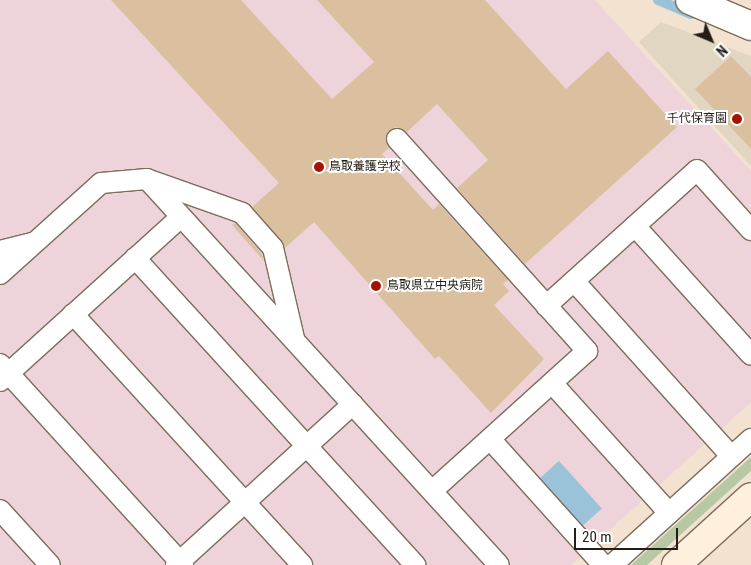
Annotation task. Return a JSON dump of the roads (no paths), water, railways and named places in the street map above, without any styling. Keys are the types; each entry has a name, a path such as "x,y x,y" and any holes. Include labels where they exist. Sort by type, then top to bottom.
{"street":[{"path":"690,0 751,26"},
{"path":"676,565 751,497"}],"lane":[{"path":"396,140 587,351 432,491"},
{"path":"546,306 697,170 751,230"},
{"path":"147,179 499,565"},
{"path":"0,274 101,183 147,179 242,213 273,248 294,340"},
{"path":"181,217 73,314 3,373 179,564 353,404"},
{"path":"635,226 751,355"},
{"path":"0,251 35,243"},
{"path":"136,258 414,565"},
{"path":"574,281 731,456"},
{"path":"73,314 302,565"},
{"path":"552,383 669,513"},
{"path":"490,439 603,565"},
{"path":"612,565 751,439"},
{"path":"0,510 50,565"}],"water":[{"path":"559,461 602,509 577,531 534,484"}],"waterway":[{"path":"658,0 691,14"}],"place":[{"name":"千代保育園","path":"737,119"},
{"name":"鳥取養護学校","path":"319,167"},
{"name":"鳥取県立中央病院","path":"376,286"}]}
